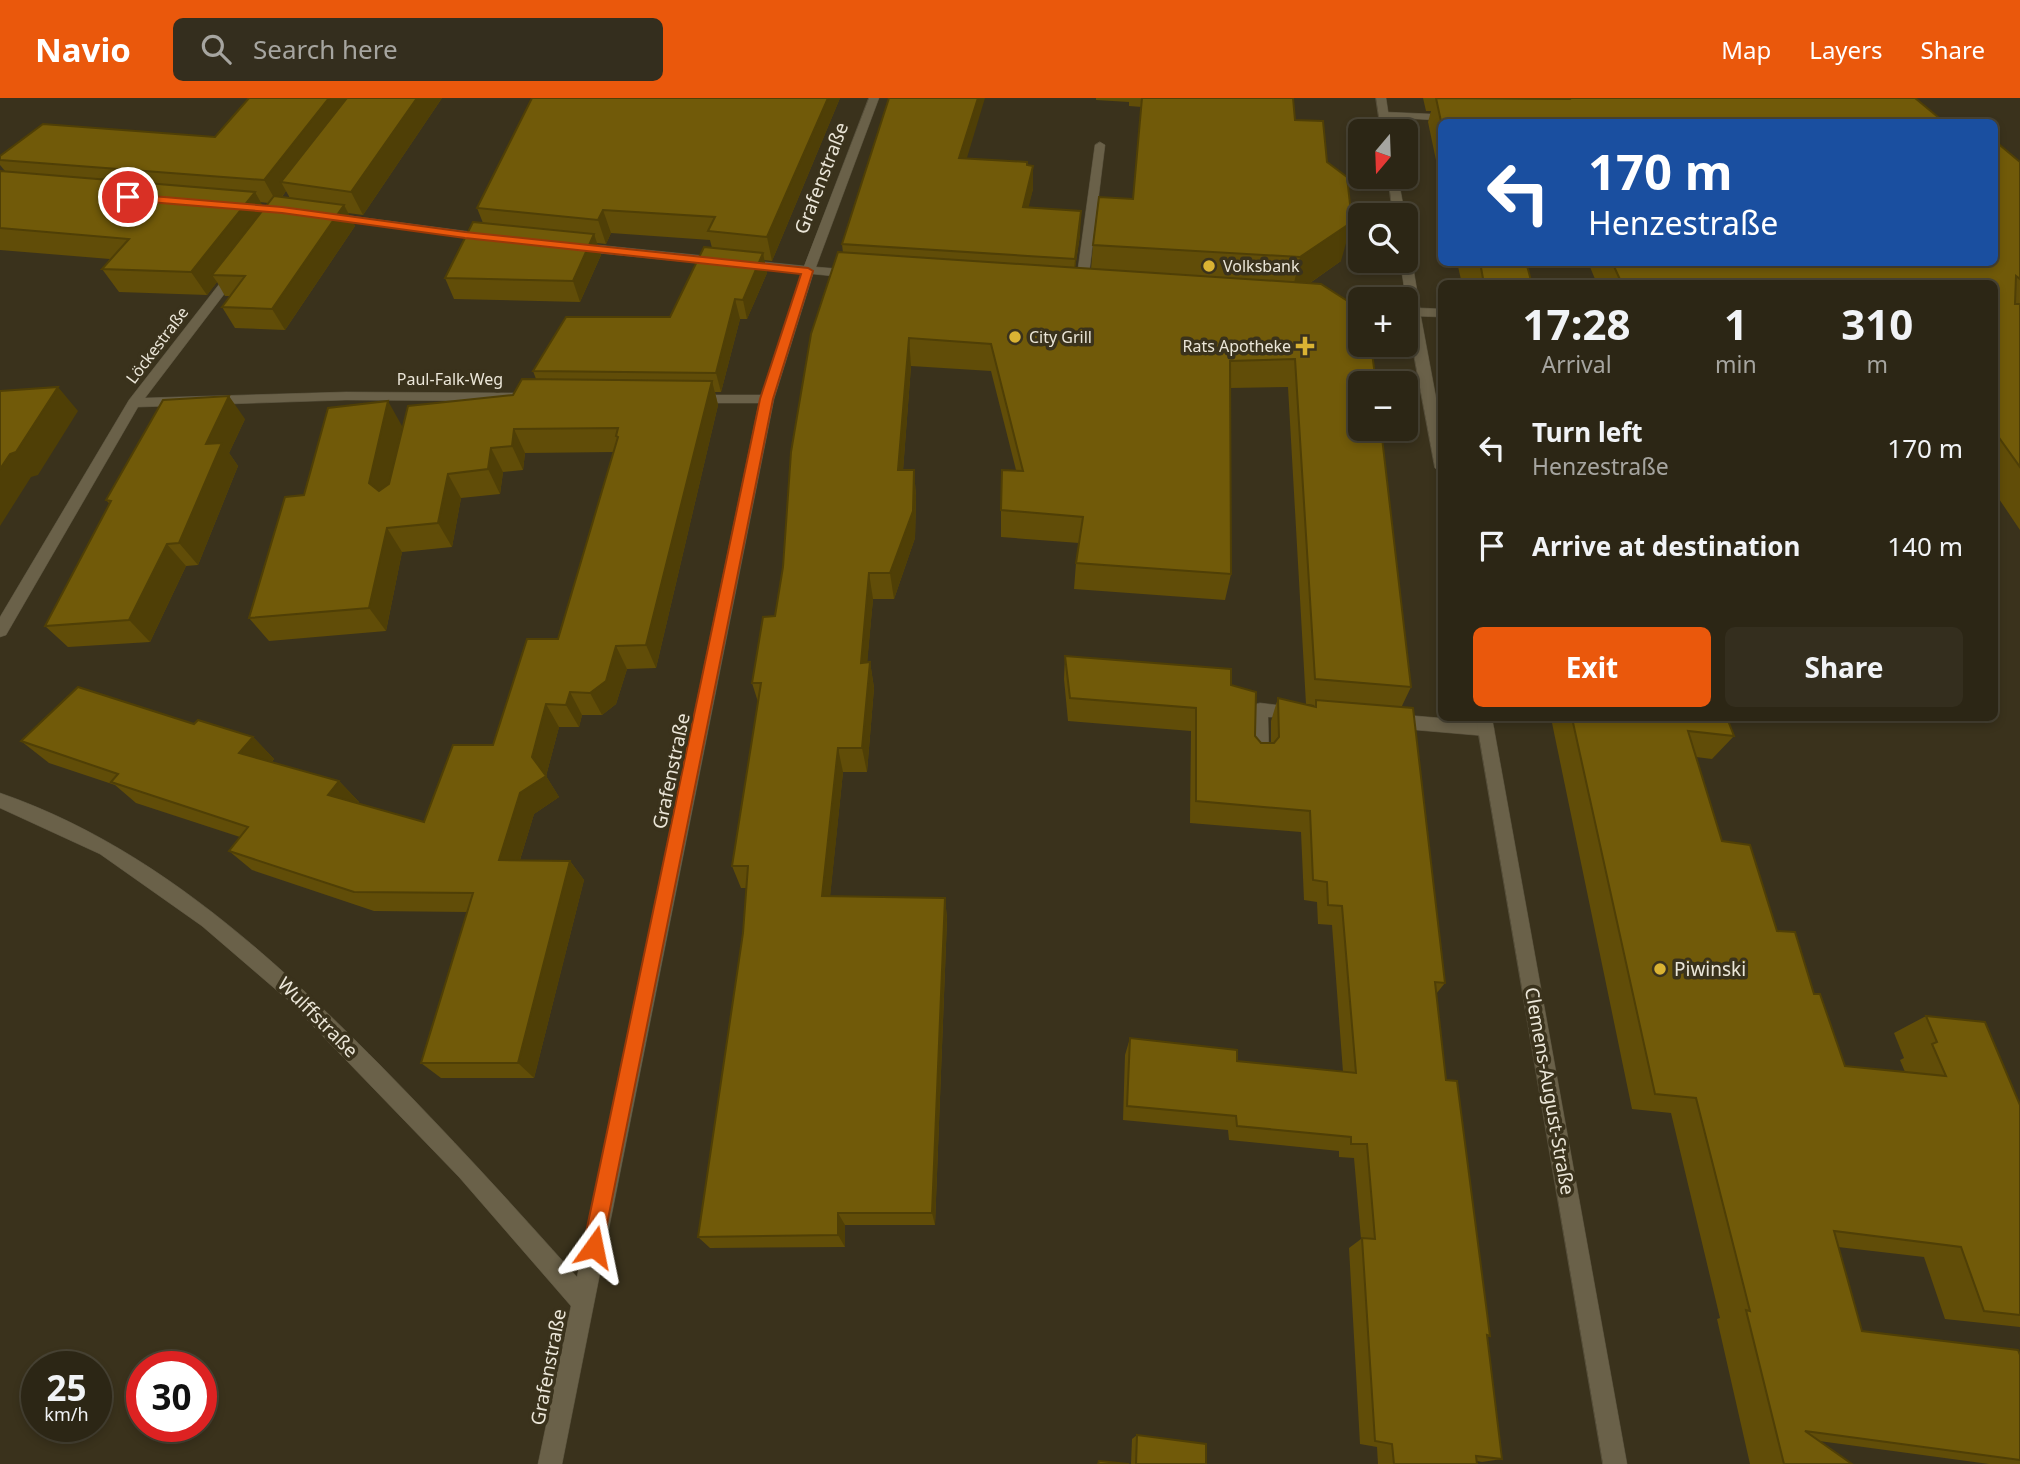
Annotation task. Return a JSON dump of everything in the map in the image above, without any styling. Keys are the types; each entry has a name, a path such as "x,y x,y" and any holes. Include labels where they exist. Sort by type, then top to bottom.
{"street":[{"name":"Grafenstraße","path":"550,1464 766,399 808,271 874,98"},
{"path":"1381,98 1384,119"},
{"path":"1384,115 1461,118"},
{"path":"1067,289 1086,291 1100,145"},
{"path":"309,214 506,239"},
{"path":"561,245 862,275"},
{"name":"Löckestraße","path":"0,631 134,403 241,264"},
{"path":"1418,312 1438,313"},
{"path":"1418,350 1438,448"},
{"name":"Paul-Falk-Weg","path":"134,403 346,396 418,402 531,397"},
{"path":"683,398 766,399"},
{"path":"1260,758 1260,710 1313,714"},
{"path":"1380,720 1485,723"},
{"name":"Clemens-August-Straße","path":"1485,723 1615,1464"},
{"name":"Wulffstraße","path":"0,800 106,848 209,920 295,993 467,1169 582,1301"}],"building":[{"path":"249,98 329,98 264,180 0,160 0,156 43,124 215,137"},
{"path":"347,98 417,98 351,192 281,182"},
{"path":"532,98 828,98 767,237 708,231 715,217 603,210 598,220 477,208"},
{"path":"889,98 978,98 959,158 1027,162 1027,165 1033,166 1023,207 1081,211 1075,259 842,244"},
{"path":"1142,98 1293,98 1295,120 1323,121 1327,162 1347,177 1350,203 1348,225 1300,257 1093,245 1099,197 1133,199"},
{"path":"1436,98 1915,98 1940,119 1440,119"},
{"path":"1998,144 2020,162 2020,279 2016,276 2015,304 2020,304 2020,467 1998,436 1998,280 1620,280 1614,266 1998,266"},
{"path":"0,171 255,192 191,272 102,269 129,239 0,228"},
{"path":"274,196 344,205 272,309 222,307 245,276 212,275"},
{"path":"473,222 594,234 573,281 445,278"},
{"path":"704,247 763,253 743,300 735,299 716,373 533,371 566,317 670,317"},
{"path":"838,252 1321,284 1348,301 1348,357 1373,357 1374,371 1348,371 1348,441 1382,441 1411,687 1315,679 1295,359 1230,361 1231,574 1076,563 1083,517 1001,510 1002,470 1023,471 991,344 909,338 898,470 914,470 913,511 890,573 869,573 861,663 870,662 862,748 838,748 822,896 945,898 932,1213 838,1213 838,1235 698,1237 743,933 748,866 732,866 761,683 752,683 763,617 775,616 783,567 791,452 811,334"},
{"path":"1481,266 1527,266 1531,280 1483,280"},
{"path":"522,379 712,381 646,645 616,646 606,681 590,693 570,692 566,705 546,704 532,757 546,776 520,793 499,860 570,861 518,1063 421,1063 473,893 354,892 229,851 248,827 111,782 118,774 21,741 78,687 194,724 198,720 253,737 239,753 339,781 328,795 424,822 453,745 493,745 527,639 558,639 618,437 618,428 514,429 512,446 491,448 488,469 448,474 438,523 387,528 369,608 249,618 285,497 304,495 328,408 388,401 369,483 379,491 389,484 408,406 513,395"},
{"path":"58,387 16,452 10,454 0,469 0,391"},
{"path":"229,396 206,444 222,443 179,543 167,544 129,620 45,626 111,501 106,500 163,400"},
{"path":"1065,656 1231,669 1231,685 1256,692 1255,736 1261,743 1274,743 1279,737 1278,698 1316,707 1316,700 1413,708 1445,983 1435,982 1446,1080 1457,1081 1490,1336 1487,1335 1502,1459 1476,1456 1477,1464 1394,1464 1392,1444 1375,1441 1362,1238 1375,1239 1367,1144 1351,1144 1351,1137 1237,1126 1236,1116 1127,1106 1130,1038 1237,1050 1237,1061 1356,1073 1342,906 1328,905 1327,882 1313,880 1310,811 1196,801 1196,708 1070,698"},
{"path":"1573,721 1728,721 1734,736 1688,731 1722,841 1750,845 1777,931 1795,932 1814,994 1820,994 1845,1066 1946,1076 1932,1044 1937,1042 1926,1016 1985,1022 2020,1105 2020,1315 1984,1311 1961,1247 1834,1231 1862,1331 2018,1350 2020,1460 1805,1431 1852,1464 1784,1464 1746,1310 1750,1311 1696,1098 1655,1094"},
{"path":"1137,1435 1206,1444 1206,1464 1136,1464"},
{"path":"1099,1461 1129,1464 1098,1464"}],"place":[{"name":"Volksbank","path":"1209,266"},
{"name":"City Grill","path":"1015,337"},
{"name":"Rats Apotheke","path":"1305,346"},
{"name":"Piwinski","path":"1660,969"}],"route":[{"path":"128,197 282,210 465,235 808,271 766,399 594,1247"}]}
